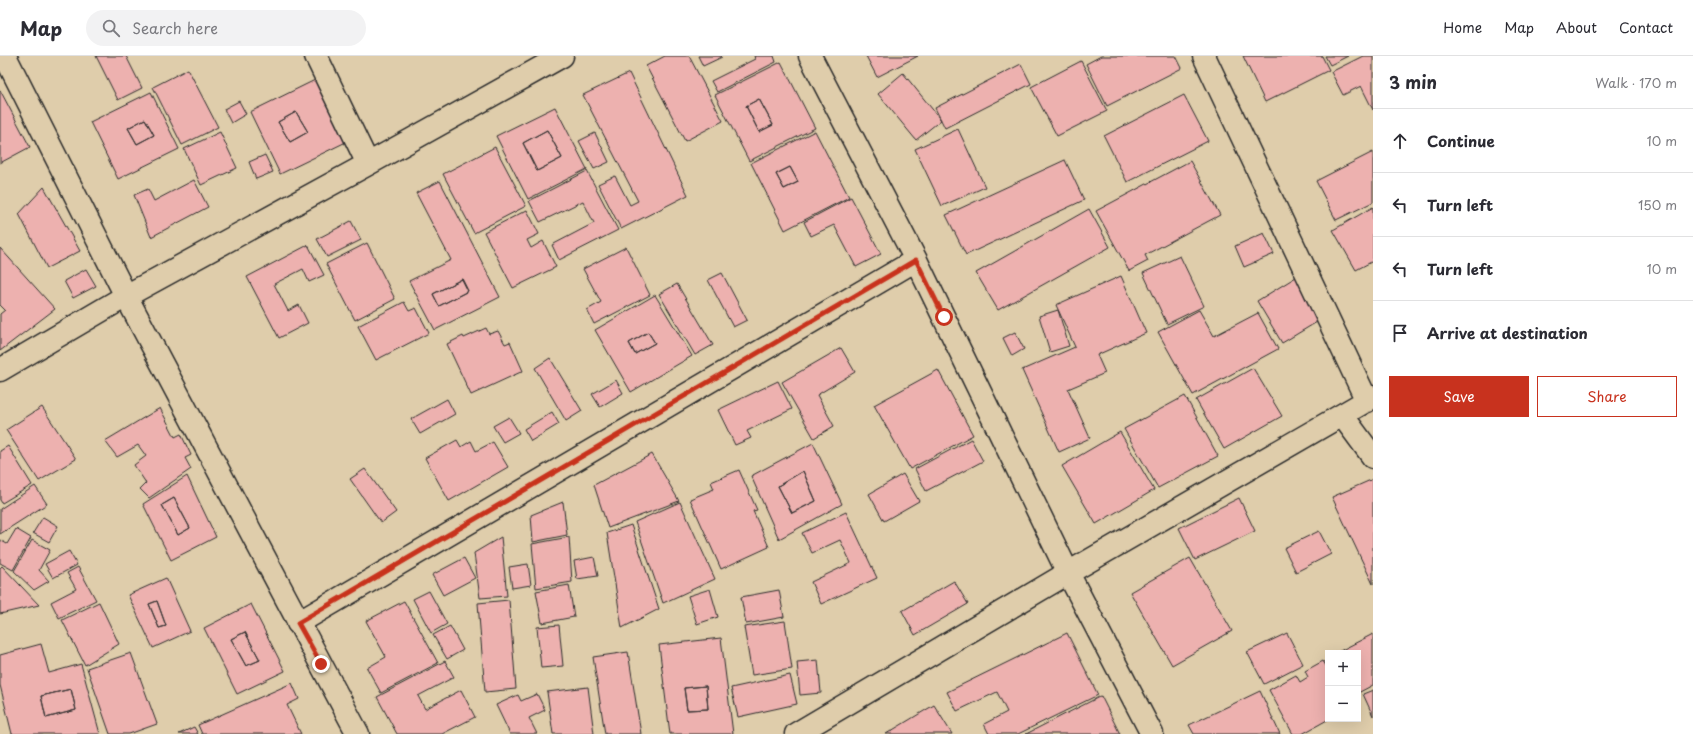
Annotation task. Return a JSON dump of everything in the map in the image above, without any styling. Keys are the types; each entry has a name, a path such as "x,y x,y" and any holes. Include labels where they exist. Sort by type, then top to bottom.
{"street":[{"path":"5,56 126,296 358,734"},
{"path":"316,56 368,164"},
{"path":"0,370 126,296 562,56"},
{"path":"810,56 916,260 1068,573 1152,734"},
{"path":"796,734 1068,573 1370,399 1204,56"},
{"path":"298,623 916,260"},
{"path":"1342,415 1373,458"}],"building":[{"path":"96,56 126,56 142,88 118,100"},
{"path":"665,56 689,56 723,121 685,141 646,66"},
{"path":"698,56 721,56 722,57 703,66"},
{"path":"754,56 774,56 776,62 717,92 711,81 755,59"},
{"path":"866,56 918,56 877,77"},
{"path":"1101,56 1176,56 1182,68 1107,106 1086,64"},
{"path":"1243,56 1322,56 1329,70 1265,102"},
{"path":"1325,56 1348,56 1330,65"},
{"path":"1363,56 1373,56 1373,110 1361,86 1343,95 1331,72"},
{"path":"1081,61 1107,111 1057,136 1031,87"},
{"path":"781,62 815,128 749,161 715,95","holes":["759,99 773,125 759,132 746,106"]},
{"path":"1021,64 1031,84 945,128 935,108"},
{"path":"188,69 218,127 182,145 153,87"},
{"path":"629,73 688,195 621,229 598,184 615,176 630,205 638,201 583,95"},
{"path":"903,73 941,120 916,140 878,94"},
{"path":"315,80 346,142 280,174 250,112","holes":["296,112 308,132 290,142 278,122"]},
{"path":"0,90 30,147 0,163"},
{"path":"151,92 179,149 118,179 90,122","holes":["145,119 154,135 137,144 128,128"]},
{"path":"1184,95 1208,141 1127,182 1104,136"},
{"path":"759,99 773,125 759,132 746,106"},
{"path":"239,101 246,114 231,123 224,109"},
{"path":"555,107 587,169 528,199 496,136","holes":["547,130 562,158 537,171 523,143"]},
{"path":"296,112 308,132 290,142 278,122"},
{"path":"145,119 154,135 137,144 128,128"},
{"path":"958,129 985,187 942,206 915,149"},
{"path":"547,130 562,158 537,171 523,143"},
{"path":"815,131 849,197 785,230 751,163","holes":["790,167 798,182 784,189 776,174"]},
{"path":"220,132 237,168 201,185 184,149"},
{"path":"595,133 609,162 594,169 579,141"},
{"path":"495,147 526,206 474,233 443,174"},
{"path":"1373,152 1373,202 1336,220 1316,181"},
{"path":"265,155 273,172 256,179 249,162"},
{"path":"1065,160 1084,200 966,255 946,215"},
{"path":"1190,161 1220,215 1145,255 1148,261 1129,271 1096,211"},
{"path":"790,167 798,182 784,189 776,174"},
{"path":"587,171 618,230 559,260 552,245 594,223 583,201 540,222 529,201"},
{"path":"194,180 208,207 151,237 134,195 148,189 154,201"},
{"path":"440,181 500,297 435,330 409,281 451,260 416,193","holes":["462,279 468,291 439,306 433,294"]},
{"path":"44,187 80,251 47,268 19,214"},
{"path":"851,197 881,254 856,267 834,225 811,236 804,222"},
{"path":"1373,207 1373,261 1356,270 1333,230"},
{"path":"1089,209 1110,247 998,310 976,273"},
{"path":"527,210 539,234 527,240 531,248 543,241 556,267 513,288 484,232"},
{"path":"351,221 361,240 327,257 317,239"},
{"path":"1264,233 1274,254 1244,267 1235,246"},
{"path":"367,243 395,299 355,320 326,264"},
{"path":"308,245 324,275 309,282 303,269 274,284 288,311 299,305 308,323 279,338 247,277"},
{"path":"626,247 650,295 594,324 587,310 601,302 583,269"},
{"path":"0,248 55,309 0,351 0,314 5,310 0,305"},
{"path":"1180,256 1204,306 1167,324 1143,273"},
{"path":"86,269 96,286 73,298 64,281"},
{"path":"722,273 747,320 733,327 708,280"},
{"path":"1121,276 1146,333 1097,355 1105,373 1068,389 1090,438 1059,452 1022,370 1075,347 1056,305"},
{"path":"1296,277 1322,319 1282,343 1257,301"},
{"path":"462,279 468,291 439,306 433,294"},
{"path":"677,284 713,345 695,355 659,294"},
{"path":"655,295 692,356 631,392 595,330","holes":["648,332 655,343 635,354 629,343"]},
{"path":"404,302 409,311 416,308 429,333 376,360 358,326"},
{"path":"1058,310 1069,346 1050,352 1039,316"},
{"path":"1199,310 1214,336 1258,313 1278,349 1193,395 1158,332"},
{"path":"486,328 489,334 498,331 505,344 510,342 523,371 471,395 447,344 463,336 464,338"},
{"path":"648,332 655,343 635,354 629,343"},
{"path":"1015,332 1024,349 1012,356 1003,338"},
{"path":"841,348 855,372 817,395 834,426 814,438 782,382"},
{"path":"550,358 582,411 566,421 535,368"},
{"path":"1253,368 1282,416 1224,449 1196,400"},
{"path":"938,370 973,435 910,469 874,405"},
{"path":"616,380 623,393 600,407 592,394"},
{"path":"778,381 792,409 747,431 751,438 735,445 718,410"},
{"path":"1185,396 1218,456 1158,488 1124,429"},
{"path":"447,399 455,414 420,434 411,419"},
{"path":"42,407 76,459 39,481 6,430"},
{"path":"160,408 175,437 181,434 191,455 185,458 191,469 149,498 140,489 146,483 134,465 146,456 138,445 117,457 105,441"},
{"path":"552,412 559,424 531,441 524,429"},
{"path":"509,417 519,433 503,442 493,426"},
{"path":"1120,432 1154,490 1096,524 1062,466"},
{"path":"971,439 983,461 926,491 915,469"},
{"path":"457,440 461,447 471,441 476,451 493,442 508,467 449,501 425,458"},
{"path":"813,443 842,504 779,539 751,476","holes":["803,471 816,501 792,513 778,486"]},
{"path":"8,446 32,485 2,503 0,500 0,451"},
{"path":"652,454 679,501 608,528 594,485"},
{"path":"365,469 396,512 381,523 350,479"},
{"path":"739,470 757,510 753,511 769,547 721,569 690,499 714,489 711,482"},
{"path":"803,471 816,501 792,513 778,486"},
{"path":"903,474 919,501 884,521 869,494"},
{"path":"187,476 216,537 171,560 143,504","holes":["174,498 190,528 178,535 162,505"]},
{"path":"1373,479 1373,584 1332,497"},
{"path":"35,486 47,504 0,534 0,509"},
{"path":"174,498 190,528 178,535 162,505"},
{"path":"1239,498 1255,531 1195,560 1179,528"},
{"path":"563,502 567,535 533,542 531,515"},
{"path":"680,502 715,579 663,603 635,522"},
{"path":"846,512 877,578 821,604 811,582 851,563 840,540 812,553 802,533"},
{"path":"43,517 58,526 49,542 33,533"},
{"path":"631,525 659,609 622,628 607,533"},
{"path":"16,529 31,538 13,570 0,563 0,540 7,544"},
{"path":"1319,531 1331,554 1296,572 1284,548"},
{"path":"501,537 507,596 480,598 474,553"},
{"path":"569,537 572,582 536,588 532,544"},
{"path":"32,540 50,550 39,570 49,581 34,590 14,571"},
{"path":"69,551 77,565 53,578 45,564"},
{"path":"594,557 598,576 577,579 574,561"},
{"path":"464,558 475,578 443,595 432,575"},
{"path":"1190,558 1232,631 1172,665 1130,592"},
{"path":"528,564 531,585 512,588 509,567"},
{"path":"2,566 39,605 0,614 0,568"},
{"path":"78,567 96,600 59,618 51,602 76,589 67,573"},
{"path":"166,578 190,631 153,648 128,595","holes":["157,601 166,626 159,628 149,604"]},
{"path":"954,581 968,604 915,635 902,611"},
{"path":"569,585 574,617 542,623 536,591"},
{"path":"710,589 718,617 697,624 688,596"},
{"path":"779,590 784,617 746,624 741,597"},
{"path":"429,591 447,624 431,633 413,599"},
{"path":"509,600 516,689 485,692 478,603"},
{"path":"157,601 166,626 159,628 149,604"},
{"path":"404,601 438,663 381,693 367,668 386,657 366,621"},
{"path":"99,602 119,644 85,665 62,620"},
{"path":"251,604 285,671 237,694 204,628","holes":["245,632 260,660 246,666 231,639"]},
{"path":"785,621 792,669 752,675 744,627"},
{"path":"559,625 563,666 541,668 537,627"},
{"path":"450,626 463,650 447,659 433,635"},
{"path":"245,632 260,660 246,666 231,639"},
{"path":"1067,633 1098,695 1018,734 989,734 984,724 1007,712 997,692 957,711 947,692"},
{"path":"1287,633 1303,664 1264,684 1247,652"},
{"path":"1373,634 1373,685 1361,691 1361,650 1342,650"},
{"path":"721,638 733,734 670,734 659,645","holes":["706,686 708,709 687,710 684,688"]},
{"path":"41,644 49,673 81,664 100,734 12,734 0,685 0,655","holes":["71,689 76,710 46,718 41,696"]},
{"path":"628,652 641,734 605,734 593,657"},
{"path":"131,653 157,724 129,734 110,734 87,668"},
{"path":"818,660 821,693 800,695 797,662"},
{"path":"445,661 454,677 418,696 425,709 461,690 475,717 442,734 397,734 377,697"},
{"path":"1323,661 1325,664 1325,721 1302,734 1293,734 1269,690 1296,675 1300,682 1308,677 1305,671"},
{"path":"790,675 797,704 738,717 731,688"},
{"path":"292,683 299,699 287,705 301,734 202,734 198,725"},
{"path":"706,686 708,709 687,710 684,688"},
{"path":"588,687 594,734 553,734 547,692"},
{"path":"71,689 76,710 46,718 41,696"},
{"path":"1373,690 1373,716 1363,694"},
{"path":"1260,691 1280,734 1194,734 1189,725"},
{"path":"537,694 545,710 529,718 537,734 510,734 496,705 518,695 521,701"},
{"path":"1101,696 1120,734 1026,734"},
{"path":"934,705 952,734 886,734"},
{"path":"194,727 198,734 179,734"}],"route":[{"path":"321,664 298,623 916,260 944,317"}]}
